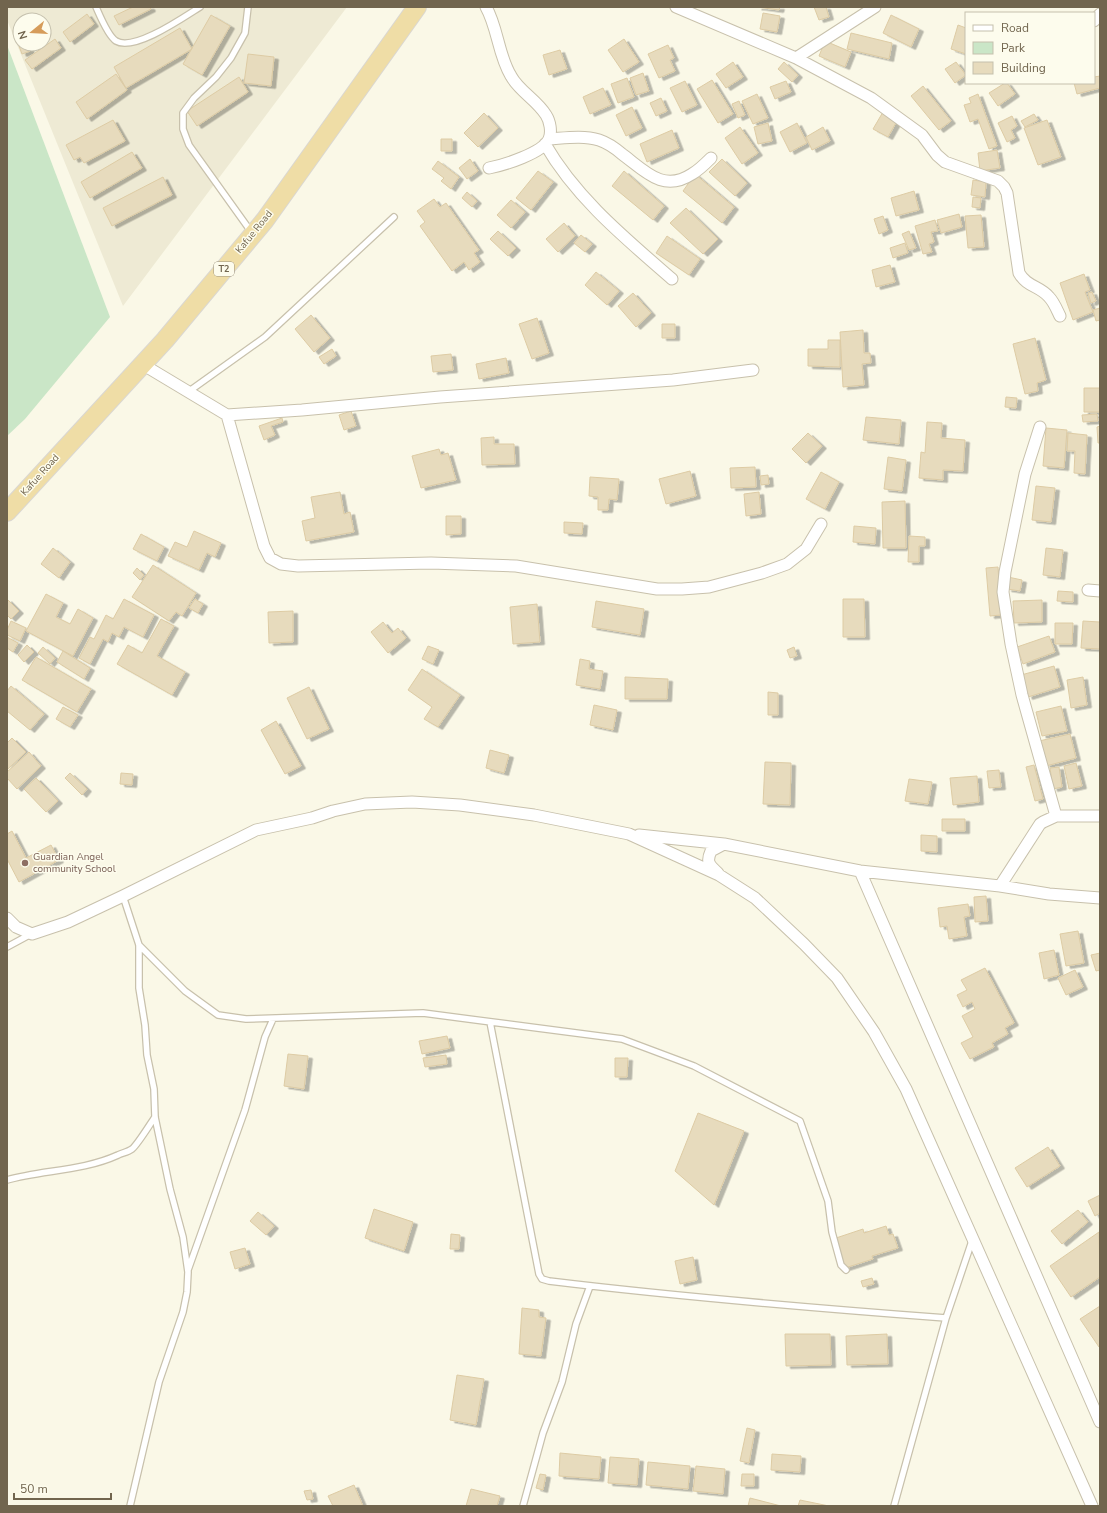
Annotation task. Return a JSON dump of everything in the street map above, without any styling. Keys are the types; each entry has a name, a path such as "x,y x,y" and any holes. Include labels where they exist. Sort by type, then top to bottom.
{"highway":[{"name":"Kafue Road","path":"7,512 165,340 253,235 270,214 416,7"}],"street":[{"path":"486,7 511,77 546,115 551,127 547,141 556,163 589,203 618,232 672,280"},
{"path":"676,7 796,58 871,98 922,135 944,162 998,182 1004,187 1007,193 1019,273 1023,280 1041,290 1049,297 1060,316"},
{"path":"796,58 875,7"},
{"path":"490,168 528,155 547,141 582,138 598,140 612,146 654,178 664,182 677,181 692,174 711,158"},
{"path":"142,364 227,415 302,410 440,397 673,380 753,370"},
{"path":"227,415 264,546 270,558 281,564 298,566 432,563 516,566 657,589 710,587 762,573 787,564 806,549 821,524"},
{"path":"1040,427 1025,474 1005,572 1003,592 1011,644 1022,695 1056,816"},
{"path":"1088,590 1100,591"},
{"path":"7,918 16,927 32,934 68,922 256,830 365,804 412,802 460,805 534,815 629,834 724,844 860,871 1000,886 1049,894 1100,898"},
{"path":"1000,886 1040,824 1056,816 1100,816"},
{"path":"629,834 719,875 755,898 804,944 837,978 874,1032 906,1089 1092,1506"},
{"path":"719,875 710,865 708,857 711,850 724,844"},
{"path":"860,871 1100,1422"}],"lane":[{"path":"96,7 108,31 116,41 127,44 159,32 200,7"},
{"path":"248,7 245,34 231,58 216,77 194,98 183,113 183,129 189,145 253,235"},
{"path":"188,392 265,337 394,217"},
{"path":"123,896 139,945 139,988 145,1024 147,1055 154,1089 155,1117 170,1188 183,1237 188,1272 187,1292 183,1312 159,1382 130,1506"},
{"path":"7,947 32,934"},
{"path":"139,945 184,991 218,1015 246,1019 273,1019 423,1014 622,1039 694,1066 795,1117 800,1121 828,1201 832,1232 841,1265 846,1270"},
{"path":"188,1272 245,1110 265,1037 273,1019"},
{"path":"490,1022 539,1274 542,1279 590,1286 770,1305 946,1318"},
{"path":"7,1180 28,1174 64,1170 111,1158 132,1149 155,1117"},
{"path":"894,1506 946,1318 973,1239"},
{"path":"523,1506 543,1433 562,1382 576,1324 590,1286"}],"shaded area":[{"path":"7,7 347,7 123,306 20,52 52,52 52,12 12,12 12,32 7,20"}],"green space":[{"path":"7,45 110,317 25,419 7,436"}],"building":[{"path":"133,7 150,7 151,9 119,25 114,16"},
{"path":"757,7 780,7 779,10"},
{"path":"814,7 826,7 829,17 819,20"},
{"path":"763,13 780,16 777,32 760,29"},
{"path":"87,14 94,24 70,42 63,32"},
{"path":"211,15 230,26 202,75 183,64"},
{"path":"891,15 919,29 911,47 883,33"},
{"path":"958,25 965,28 965,54 951,49"},
{"path":"180,28 192,49 126,88 114,67"},
{"path":"851,33 892,43 889,59 847,49"},
{"path":"55,39 61,48 32,69 25,60 36,52 52,52 52,41"},
{"path":"624,39 639,62 623,72 608,50"},
{"path":"825,41 851,52 845,67 819,56"},
{"path":"668,45 674,58 670,60 675,71 659,78 648,54"},
{"path":"560,50 567,69 549,75 543,55"},
{"path":"248,54 274,57 271,86 244,83"},
{"path":"733,62 743,77 726,88 716,74"},
{"path":"784,62 798,75 792,82 778,69"},
{"path":"956,62 965,76 955,83 945,69"},
{"path":"643,73 649,91 636,95 630,78"},
{"path":"116,74 127,90 87,119 76,102"},
{"path":"1100,76 1100,88 1077,94 1074,84 1095,84 1095,77"},
{"path":"239,77 248,92 197,126 187,111"},
{"path":"627,78 634,97 618,103 611,84"},
{"path":"712,80 733,114 718,123 697,89"},
{"path":"685,81 697,105 682,112 670,88"},
{"path":"786,81 791,92 775,99 770,87"},
{"path":"1003,84 1008,84 1015,94 998,106 989,93"},
{"path":"923,86 951,121 939,130 911,96"},
{"path":"603,88 611,105 590,114 583,97"},
{"path":"757,94 768,118 753,124 742,101"},
{"path":"978,94 997,146 989,149 978,119 970,122 964,105 971,103 969,98"},
{"path":"661,98 667,111 656,116 650,103"},
{"path":"739,101 745,115 738,118 732,104"},
{"path":"632,107 642,128 626,136 616,115"},
{"path":"883,112 897,121 888,137 873,129"},
{"path":"484,113 498,128 478,147 464,133"},
{"path":"1034,114 1038,120 1025,127 1021,121"},
{"path":"1012,116 1017,126 1011,130 1015,138 1007,142 998,123"},
{"path":"113,120 125,141 84,163 80,157 74,160 66,145"},
{"path":"1047,120 1061,157 1038,165 1024,128"},
{"path":"768,123 772,141 758,144 754,127"},
{"path":"797,123 807,143 790,152 780,132"},
{"path":"740,127 758,153 742,164 725,138"},
{"path":"823,127 830,141 812,150 806,137"},
{"path":"672,130 679,148 647,162 640,144"},
{"path":"441,139 452,139 452,151 441,151"},
{"path":"997,150 1000,168 980,171 978,153"},
{"path":"132,152 142,168 90,198 81,182"},
{"path":"470,159 478,171 467,179 459,168"},
{"path":"722,159 747,183 735,196 709,172"},
{"path":"438,161 459,177 451,189 441,181 444,178 432,169"},
{"path":"538,171 553,182 531,210 516,198"},
{"path":"624,171 664,206 653,220 612,186"},
{"path":"695,174 734,207 722,223 683,191"},
{"path":"163,177 172,195 112,226 103,208"},
{"path":"973,180 986,182 985,197 971,195"},
{"path":"914,191 919,210 896,216 891,198"},
{"path":"467,192 477,201 472,207 462,198"},
{"path":"973,197 981,198 980,208 972,207"},
{"path":"434,199 440,207 446,203 479,250 474,253 480,262 469,270 464,262 452,271 420,226 425,222 417,211"},
{"path":"511,200 525,212 511,228 497,215"},
{"path":"686,208 718,239 703,254 670,223"},
{"path":"959,214 962,227 941,233 937,220"},
{"path":"981,215 984,247 968,248 965,216"},
{"path":"883,216 888,230 879,234 874,219"},
{"path":"935,220 938,231 931,232 934,242 929,244 932,252 923,254 915,226"},
{"path":"564,223 575,236 558,252 546,239"},
{"path":"498,231 516,248 508,256 490,239"},
{"path":"909,231 916,248 909,250 902,234"},
{"path":"581,235 592,244 585,252 574,243"},
{"path":"667,236 700,259 689,275 656,253"},
{"path":"905,243 908,253 893,258 890,248"},
{"path":"890,265 895,282 876,287 872,270"},
{"path":"596,272 619,291 607,305 585,285"},
{"path":"1084,274 1090,290 1085,292 1093,312 1073,320 1060,283"},
{"path":"1092,292 1096,301 1091,303 1088,293"},
{"path":"633,293 651,313 636,327 618,306"},
{"path":"1100,308 1100,320 1096,321 1093,310"},
{"path":"311,315 330,338 314,352 295,329"},
{"path":"537,318 549,353 532,359 519,324"},
{"path":"662,324 675,324 675,338 662,338"},
{"path":"863,330 864,353 870,353 871,363 862,364 864,385 843,387 840,332"},
{"path":"1035,338 1046,380 1037,383 1038,391 1025,394 1013,344"},
{"path":"828,340 840,340 840,367 808,366 808,349 828,349"},
{"path":"332,349 336,356 324,364 319,357"},
{"path":"451,354 453,370 433,372 431,356"},
{"path":"506,358 509,373 479,379 476,364"},
{"path":"1084,388 1100,388 1100,412 1084,412"},
{"path":"1006,397 1017,398 1016,408 1005,407"},
{"path":"351,411 356,426 344,430 339,415"},
{"path":"1097,414 1098,421 1083,422 1082,415"},
{"path":"866,417 901,420 899,444 863,440"},
{"path":"282,418 283,422 271,426 275,435 264,440 259,426"},
{"path":"927,422 942,423 941,438 965,440 963,471 943,470 943,480 919,478 921,452 925,453"},
{"path":"1100,426 1100,443 1098,443 1097,427"},
{"path":"1046,428 1067,430 1064,468 1043,466"},
{"path":"808,433 822,446 806,463 792,449"},
{"path":"1068,433 1087,435 1085,474 1074,473 1075,451 1067,451"},
{"path":"494,437 494,444 514,444 515,464 482,465 481,438"},
{"path":"439,449 441,455 448,453 456,480 421,488 412,456"},
{"path":"888,457 906,460 902,491 884,489"},
{"path":"755,467 756,487 731,488 730,468"},
{"path":"690,471 696,496 666,504 659,479"},
{"path":"821,472 839,482 825,509 806,499"},
{"path":"768,475 769,484 761,485 760,476"},
{"path":"590,477 619,479 617,500 609,499 608,510 598,510 598,497 589,496"},
{"path":"1036,486 1055,488 1051,522 1032,520"},
{"path":"340,492 344,514 350,512 354,532 306,541 302,521 315,518 311,497"},
{"path":"759,492 761,514 746,516 744,494"},
{"path":"905,501 906,548 883,548 882,502"},
{"path":"446,516 461,516 461,534 446,535"},
{"path":"564,522 583,523 582,534 564,533"},
{"path":"854,526 876,528 875,544 853,542"},
{"path":"194,531 221,543 215,557 207,553 199,570 168,556 175,542 187,547"},
{"path":"141,534 164,547 157,561 133,549"},
{"path":"909,536 925,537 925,546 919,546 919,562 908,562"},
{"path":"53,548 70,562 59,578 41,564"},
{"path":"1046,548 1063,550 1060,577 1043,575"},
{"path":"153,565 196,593 182,616 176,612 169,621 132,597"},
{"path":"998,567 1001,615 990,616 986,568"},
{"path":"137,568 144,575 140,580 133,573"},
{"path":"1008,577 1022,580 1020,591 1007,589"},
{"path":"1058,591 1073,592 1073,602 1057,601"},
{"path":"46,594 63,603 56,617 70,624 78,609 93,618 73,656 26,631"},
{"path":"7,599 19,611 11,619 7,615"},
{"path":"124,599 154,615 143,637 124,627 119,637 112,633 108,642 103,639 90,664 79,658 90,637 94,639 106,615 113,619"},
{"path":"195,599 203,604 198,613 189,608"},
{"path":"843,599 864,599 865,637 843,637"},
{"path":"1042,600 1042,622 1014,623 1013,601"},
{"path":"596,601 644,609 640,635 592,627"},
{"path":"537,604 540,642 513,644 510,607"},
{"path":"293,611 293,642 269,643 268,612"},
{"path":"161,619 174,626 157,656 185,672 172,695 117,664 128,645 142,653"},
{"path":"11,621 26,628 20,641 7,635 7,630"},
{"path":"1083,621 1100,622 1100,649 1081,648"},
{"path":"383,622 392,633 398,628 406,638 388,653 371,632"},
{"path":"1055,623 1073,623 1072,644 1055,644"},
{"path":"1049,636 1055,652 1023,664 1017,647"},
{"path":"7,637 18,643 13,652 7,648"},
{"path":"27,645 34,652 24,662 18,655"},
{"path":"428,646 439,650 433,664 422,659"},
{"path":"43,647 55,658 50,664 38,653"},
{"path":"794,647 797,656 790,658 787,650"},
{"path":"63,651 90,668 84,679 57,662"},
{"path":"36,657 91,689 77,712 22,680"},
{"path":"580,659 590,661 589,669 603,671 600,689 576,685"},
{"path":"1054,666 1060,687 1028,697 1021,675"},
{"path":"422,669 460,695 438,727 424,719 432,707 408,690"},
{"path":"625,677 668,679 667,699 625,699"},
{"path":"1083,677 1087,705 1071,708 1067,680"},
{"path":"11,686 44,714 30,730 7,711 7,691"},
{"path":"309,687 329,729 307,739 287,698"},
{"path":"768,692 778,693 778,715 768,715"},
{"path":"594,705 617,710 613,730 590,725"},
{"path":"1061,706 1067,731 1042,736 1036,712"},
{"path":"63,707 78,715 70,727 56,719"},
{"path":"276,721 301,766 285,774 261,730"},
{"path":"1070,734 1076,758 1046,766 1039,741"},
{"path":"12,738 26,752 7,770 7,743"},
{"path":"490,750 509,755 504,773 486,768"},
{"path":"29,752 41,766 17,789 7,778 7,772"},
{"path":"765,762 791,763 790,805 763,804"},
{"path":"1076,763 1082,786 1069,789 1064,766"},
{"path":"1034,765 1043,799 1035,801 1026,767"},
{"path":"1059,767 1062,787 1053,789 1050,768"},
{"path":"999,770 1001,787 989,788 987,771"},
{"path":"70,773 87,789 82,795 65,778"},
{"path":"121,773 133,774 132,785 120,784"},
{"path":"977,776 979,802 953,805 950,778"},
{"path":"36,778 58,801 46,812 24,789"},
{"path":"909,779 932,782 928,804 905,801"},
{"path":"942,819 965,819 965,831 942,831"},
{"path":"12,831 26,858 51,845 59,860 19,882 7,859 7,834"},
{"path":"921,835 937,836 937,852 921,851"},
{"path":"986,896 988,921 975,922 974,897"},
{"path":"968,904 970,916 964,917 967,936 949,939 947,926 940,927 938,908"},
{"path":"1078,931 1084,963 1066,966 1060,934"},
{"path":"1054,950 1059,975 1044,979 1039,953"},
{"path":"1100,953 1100,970 1096,971 1091,955"},
{"path":"985,968 1014,1023 1005,1028 1008,1034 992,1043 994,1047 970,1059 961,1043 973,1037 962,1016 975,1009 972,1002 963,1007 957,995 967,990 961,980"},
{"path":"1075,970 1083,987 1066,995 1058,978"},
{"path":"447,1036 450,1048 422,1054 419,1041"},
{"path":"288,1054 308,1056 304,1089 284,1086"},
{"path":"446,1055 447,1064 425,1067 423,1058"},
{"path":"615,1058 628,1058 627,1077 615,1077"},
{"path":"698,1113 744,1131 714,1205 675,1171"},
{"path":"1048,1147 1060,1166 1027,1187 1015,1168"},
{"path":"1100,1195 1100,1213 1095,1216 1088,1201"},
{"path":"374,1209 413,1222 404,1251 365,1238"},
{"path":"1078,1210 1088,1222 1062,1244 1051,1231"},
{"path":"258,1212 274,1226 266,1235 250,1221"},
{"path":"886,1226 889,1235 893,1234 898,1248 872,1256 873,1259 845,1268 836,1238 863,1229 864,1233"},
{"path":"1099,1232 1100,1277 1071,1297 1050,1266"},
{"path":"451,1234 460,1235 459,1249 450,1249"},
{"path":"245,1248 250,1264 235,1269 230,1252"},
{"path":"693,1257 697,1280 680,1284 675,1261"},
{"path":"872,1278 874,1284 863,1287 861,1281"},
{"path":"1100,1306 1100,1346 1099,1347 1080,1319"},
{"path":"522,1308 539,1310 539,1317 546,1318 541,1356 519,1354"},
{"path":"785,1334 830,1334 831,1365 786,1366"},
{"path":"887,1334 888,1364 847,1365 846,1336"},
{"path":"457,1375 484,1379 476,1425 450,1420"},
{"path":"747,1428 755,1430 749,1463 740,1461"},
{"path":"560,1453 601,1457 599,1479 559,1476"},
{"path":"772,1454 801,1456 800,1472 771,1470"},
{"path":"610,1457 639,1459 637,1485 608,1483"},
{"path":"648,1462 690,1466 688,1489 646,1485"},
{"path":"696,1466 725,1469 723,1494 693,1491"},
{"path":"540,1474 546,1475 543,1490 536,1488"},
{"path":"742,1474 754,1474 754,1486 741,1486"},
{"path":"354,1485 363,1506 333,1506 328,1496"},
{"path":"471,1489 500,1496 497,1506 466,1506"},
{"path":"311,1490 313,1499 307,1500 304,1491"},
{"path":"750,1498 781,1506 748,1506"},
{"path":"800,1500 829,1506 798,1506"}],"place":[{"name":"Guardian Angel community School","path":"25,863"}]}
